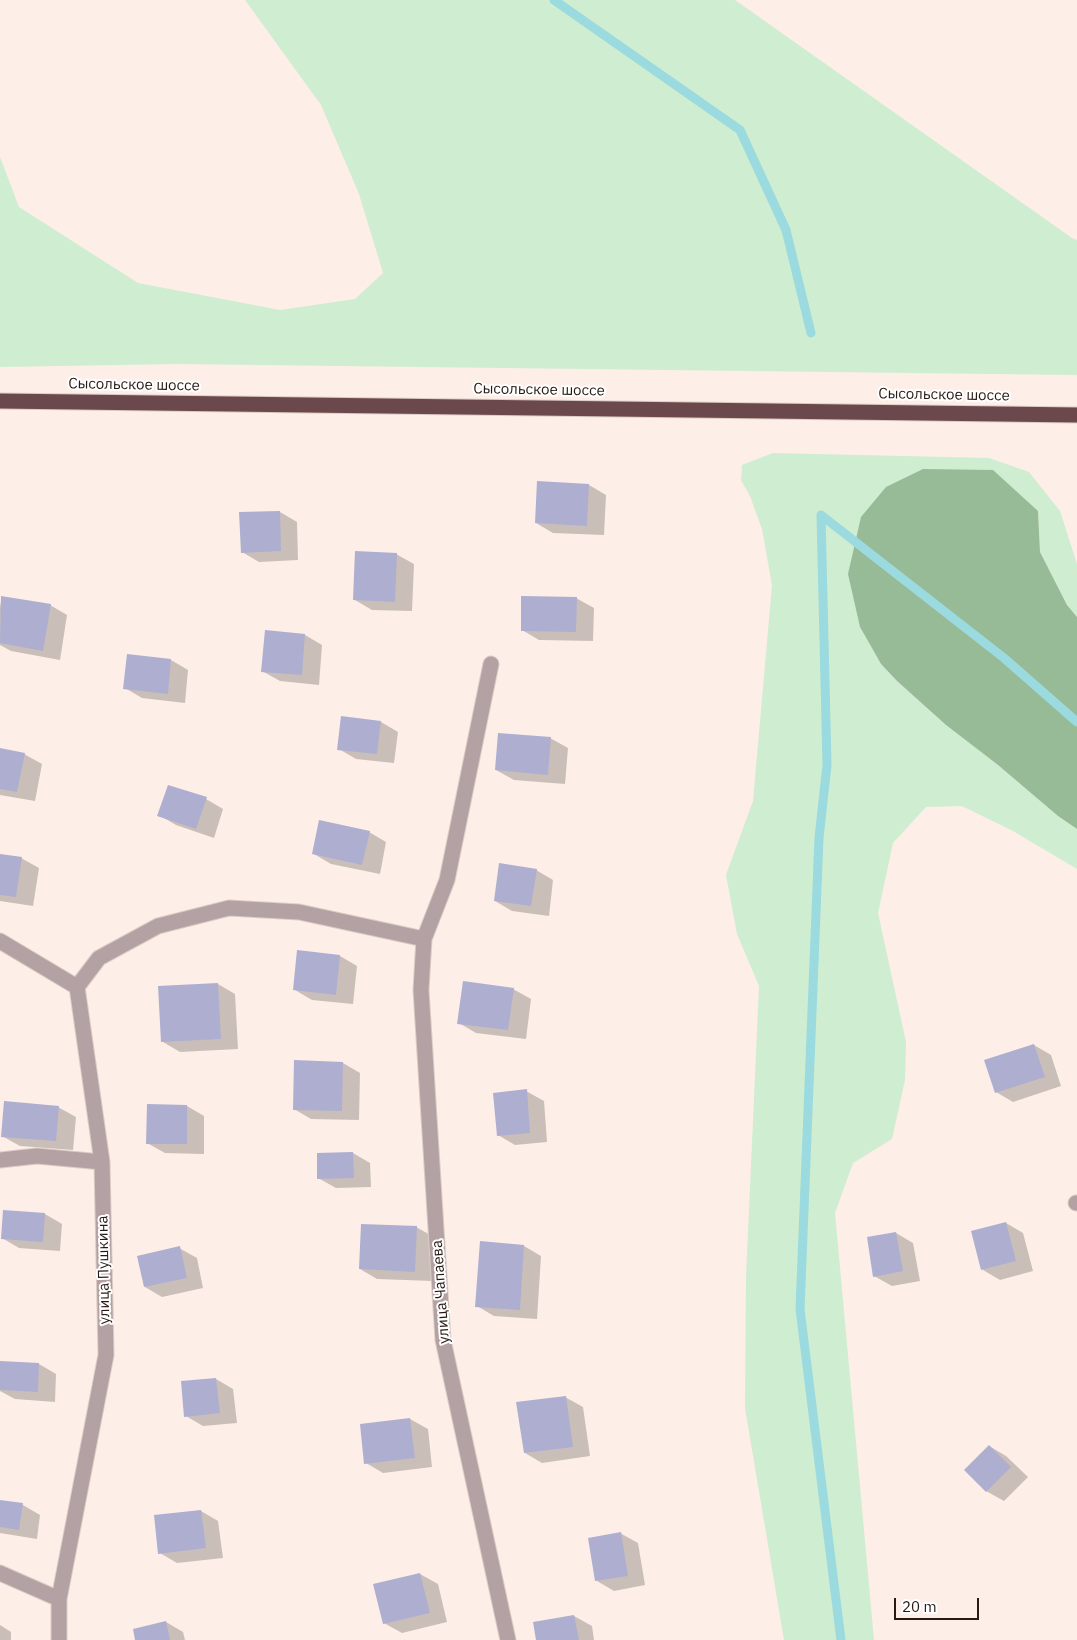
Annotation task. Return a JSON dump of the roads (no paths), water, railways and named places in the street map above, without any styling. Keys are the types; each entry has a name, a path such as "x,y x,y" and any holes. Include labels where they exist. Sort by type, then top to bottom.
{"highway":[{"name":"Сысольское шоссе","path":"0,401 1077,415"}],"street":[{"name":"улица Чапаева","path":"491,664 447,880 424,939 421,990 443,1340 508,1640"},
{"path":"0,941 78,987 99,958 158,926 230,908 299,912 424,939"},
{"name":"улица Пушкина","path":"59,1640 60,1599 106,1356 102,1162 78,987"},
{"path":"0,1160 37,1156 102,1162"},
{"path":"0,1573 60,1599"}],"waterway":[{"path":"554,0 740,130 786,230 811,333"},
{"path":"821,515 827,765 819,838 800,1309 841,1640"},
{"path":"821,515 1004,658 1077,722"}]}
